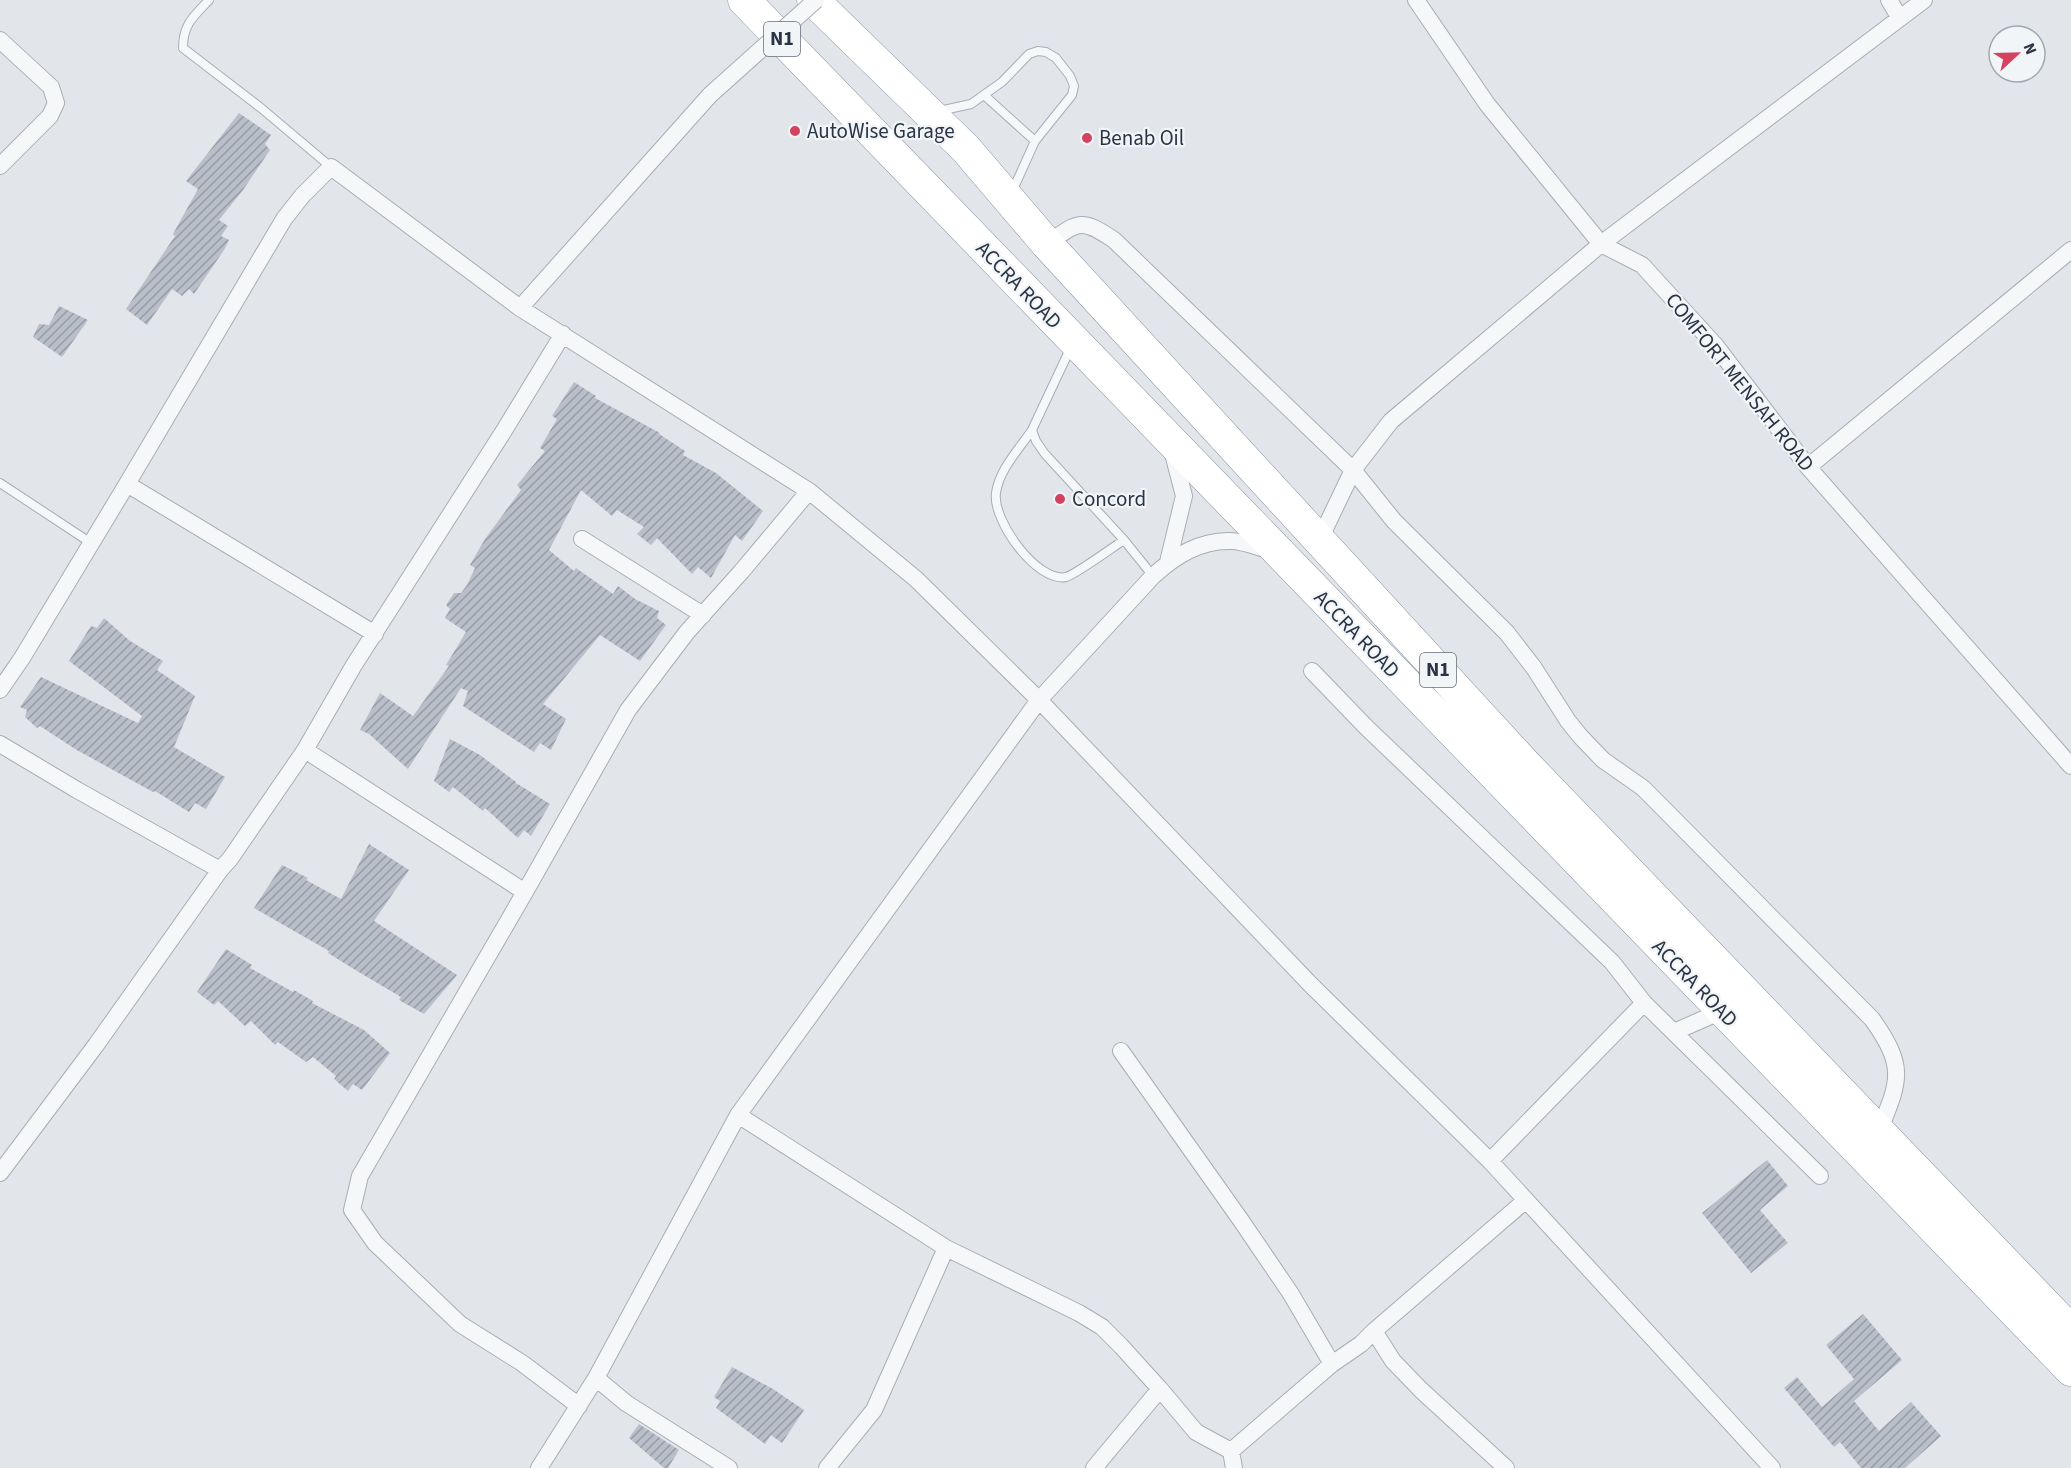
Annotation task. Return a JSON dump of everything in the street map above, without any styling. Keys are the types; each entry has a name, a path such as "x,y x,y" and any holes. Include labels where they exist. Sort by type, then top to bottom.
{"highway":[{"name":"ACCRA ROAD","path":"744,0 2071,1370"},
{"name":"ACCRA ROAD","path":"815,0 966,149 1047,244 1524,764 2071,1331"}],"street":[{"path":"520,308 710,95 815,0"},
{"path":"1416,0 1487,104 1600,244"},
{"path":"1888,0 1899,17"},
{"path":"1319,541 1353,470 1391,421 1600,244 1924,0"},
{"path":"0,40 51,87 56,103 50,116 0,165"},
{"path":"0,690 92,543 284,219 302,196 331,167 520,308 809,491 916,579 1039,700 1310,984 1490,1161 1772,1468"},
{"path":"1047,244 1072,226 1092,226 1114,240 1353,470 1394,521 1507,633 1534,668 1568,721 1587,744 1603,760 1643,788 1872,1020 1888,1042 1898,1075 1895,1093 1880,1131"},
{"name":"COMFORT MENSAH ROAD","path":"1600,244 1642,265 1716,346 1808,467 2071,766"},
{"path":"1808,467 2071,250"},
{"path":"0,1173 96,1045 230,859 305,750 563,334"},
{"path":"1168,562 1184,496 1170,441"},
{"path":"127,484 375,634"},
{"path":"579,1406 522,1363 460,1324 375,1243 352,1210 360,1176 628,710 687,632 809,491"},
{"path":"582,539 703,615"},
{"path":"539,1468 596,1378 738,1115 1039,700 1152,576 1168,562 1201,544 1233,541 1278,553"},
{"path":"1312,671 1366,727 1612,962 1644,1004 1820,1176"},
{"path":"0,744 220,870"},
{"path":"305,750 525,892"},
{"path":"1490,1161 1644,1004"},
{"path":"1674,1032 1722,1011"},
{"path":"1121,1051 1285,1284 1332,1364"},
{"path":"738,1115 946,1248 1102,1327 1160,1389 1196,1432 1231,1451"},
{"path":"1231,1451 1332,1364 1361,1344 1526,1200"},
{"path":"827,1468 874,1410 946,1248"},
{"path":"1374,1331 1393,1361 1421,1390 1506,1468"},
{"path":"596,1378 626,1402 729,1468"},
{"path":"1094,1468 1160,1389"},
{"path":"1231,1451 1234,1468"}],"lane":[{"path":"209,0 183,33 183,48 261,108 331,167"},
{"path":"930,113 971,104 1002,82 1029,54 1038,51 1046,52 1056,58 1070,76 1074,86 1072,94 1035,141 1008,199"},
{"path":"984,95 1035,141"},
{"path":"1074,341 1032,430 1001,475 995,495 1000,517 1008,534 1026,555 1051,576 1067,577 1124,540"},
{"path":"1032,430 1045,454 1124,540 1152,576"},
{"path":"0,483 92,543"}],"building":[{"path":"239,113 271,135 265,144 270,150 219,220 228,226 221,236 229,240 194,294 189,289 182,296 172,289 147,325 126,309 175,236 173,234 198,189 186,181"},
{"path":"59,306 88,320 62,357 33,337 39,324 49,325"},
{"path":"574,382 596,396 595,398 660,433 685,451 683,455 716,473 763,511 742,541 735,535 711,578 698,567 692,574 657,538 651,545 637,534 644,527 617,510 612,516 581,490 549,550 574,571 576,568 613,594 618,586 635,599 659,611 657,618 666,625 640,661 600,635 543,704 566,719 551,750 540,743 534,752 463,706 468,691 461,688 408,769 369,734 360,730 380,693 413,716 449,666 446,665 466,632 445,618 450,609 446,605 454,593 461,593 467,585 475,568 470,565 485,539 521,490 517,485 545,451 540,448 557,419 552,416"},
{"path":"104,618 130,641 163,661 157,670 195,696 174,747 225,777 206,809 195,803 189,812 155,791 153,792 75,749 40,726 37,728 25,717 27,710 20,707 41,677 138,723 142,716 69,661 91,626 97,628"},
{"path":"450,739 480,755 516,783 550,804 531,836 524,830 518,838 485,808 483,811 453,787 449,792 434,781"},
{"path":"369,844 409,870 374,921 457,975 424,1014 399,1000 401,997 328,953 329,951 254,908 282,865 341,899"},
{"path":"226,949 252,965 250,968 364,1030 390,1053 362,1090 353,1084 348,1091 334,1079 336,1076 313,1057 306,1062 278,1042 275,1045 251,1021 245,1026 218,1001 214,1005 197,992"},
{"path":"1767,1160 1788,1186 1760,1210 1788,1243 1751,1273 1702,1213"},
{"path":"1863,1314 1902,1360 1854,1401 1879,1431 1911,1402 1941,1436 1905,1468 1861,1468 1840,1442 1834,1447 1784,1388 1797,1377 1822,1407 1854,1379 1826,1345"},
{"path":"732,1367 773,1389 804,1410 782,1443 771,1435 765,1444 716,1408 720,1401 714,1397"},
{"path":"639,1424 679,1450 668,1468 664,1468 629,1438"}],"place":[{"name":"AutoWise Garage","path":"795,131"},
{"name":"Benab Oil","path":"1087,138"},
{"name":"Concord","path":"1060,499"}]}
